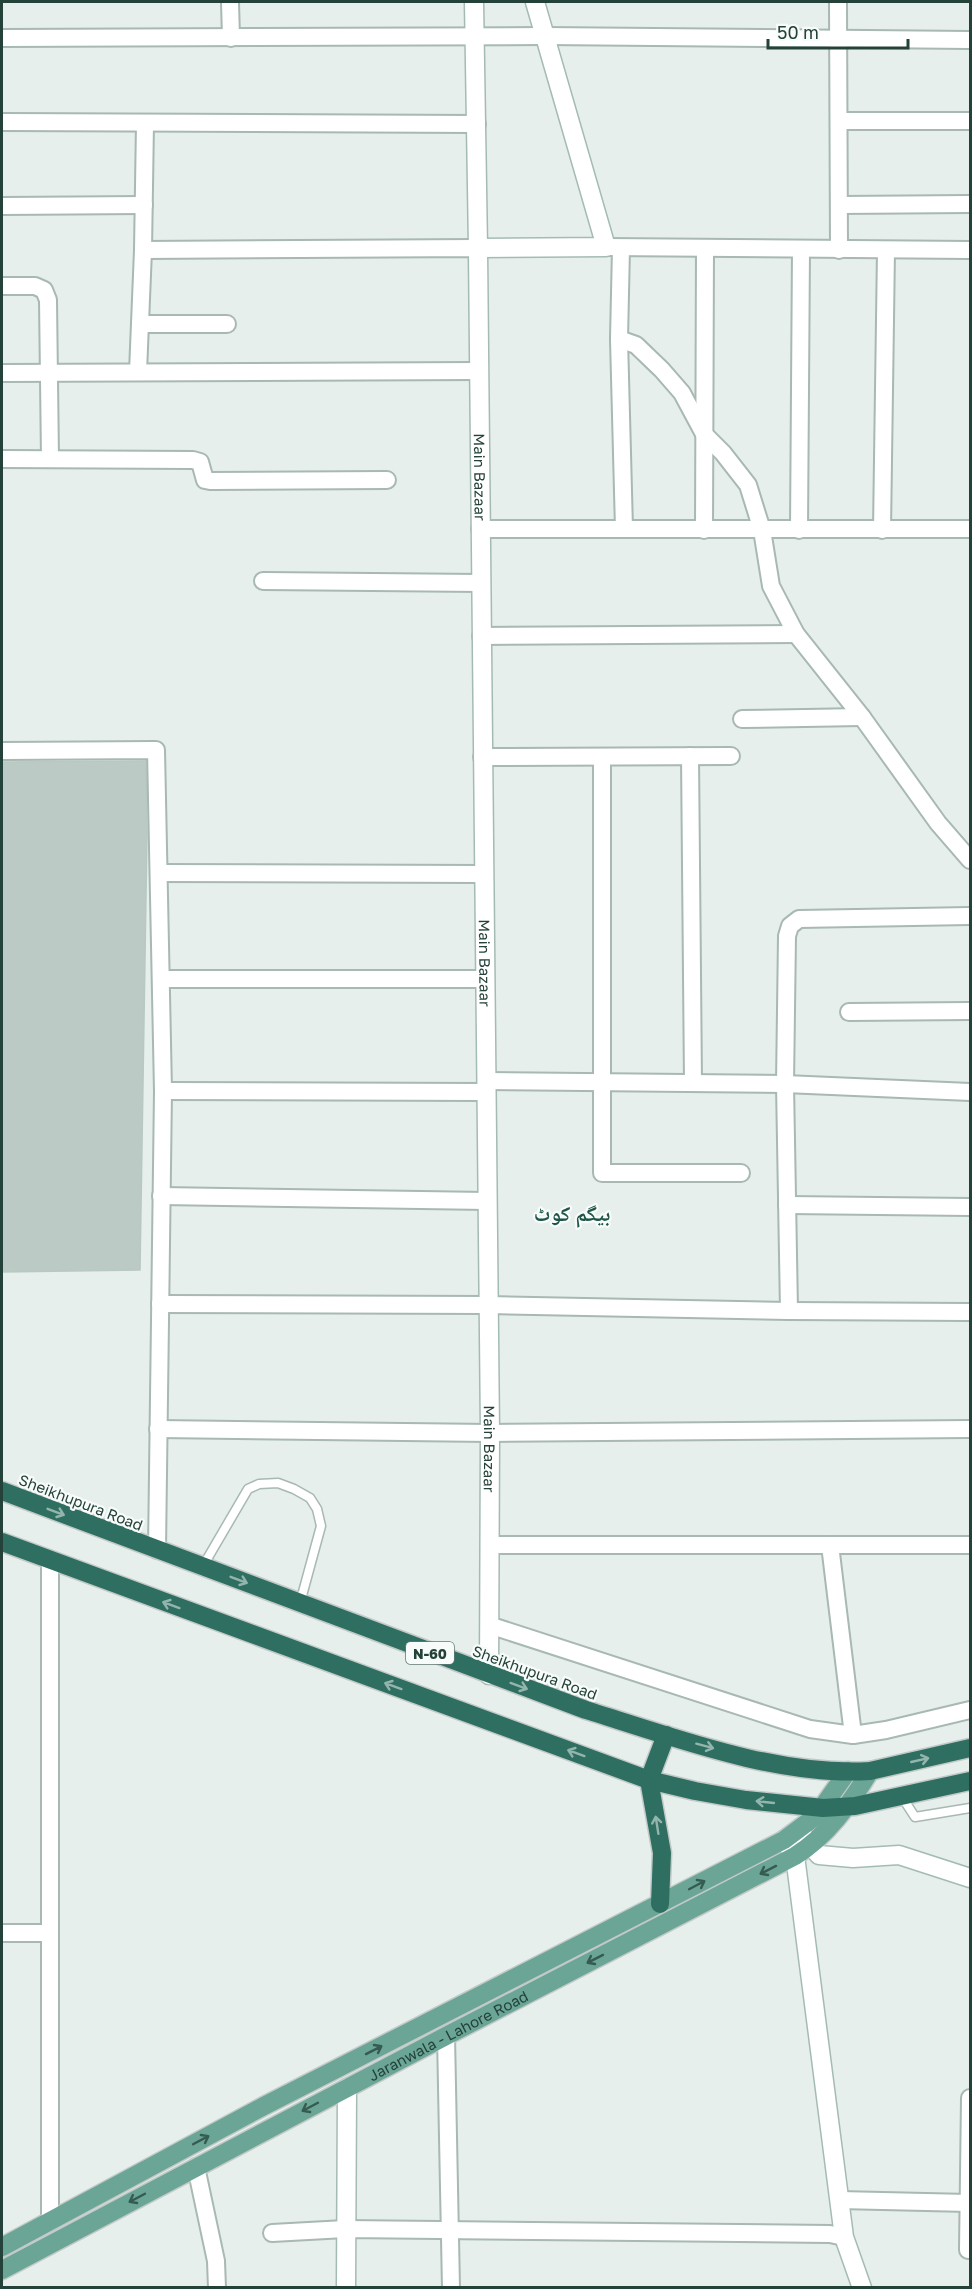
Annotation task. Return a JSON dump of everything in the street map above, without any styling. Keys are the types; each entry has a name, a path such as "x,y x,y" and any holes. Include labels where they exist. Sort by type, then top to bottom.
{"highway":[{"name":"Sheikhupura Road","path":"2,1491 586,1710 756,1760 799,1767 870,1771 970,1748"},
{"path":"2,1542 649,1780 746,1800 823,1808 845,1808 970,1781"},
{"path":"660,1904 662,1853 649,1780 666,1735"}],"main road":[{"name":"Jaranwala - Lahore Road","path":"2,2247 264,2106 791,1835 823,1808 848,1771"},
{"name":"Jaranwala - Lahore Road","path":"2,2270 446,2036 795,1856 811,1846 845,1808 870,1771"},
{"path":"264,2106 276,2126"},
{"path":"20,2237 30,2255"}],"street":[{"path":"230,2 231,38"},
{"name":"Main Bazaar","path":"474,2 489,1305 489,1675"},
{"path":"535,2 613,248 619,339 624,529"},
{"path":"838,2 839,250"},
{"path":"2,38 544,36 970,40"},
{"path":"839,121 970,121"},
{"path":"2,122 477,124"},
{"path":"138,372 145,123"},
{"path":"840,205 970,204"},
{"path":"2,206 144,205"},
{"path":"143,250 613,248 970,250"},
{"path":"704,530 705,248"},
{"path":"799,530 801,249"},
{"path":"882,530 886,250"},
{"path":"2,286 35,286 44,290 48,300 50,459"},
{"path":"140,324 227,324"},
{"path":"619,339 636,345 662,370 682,393 704,434 723,453 748,485 762,530 771,586 796,634 862,717 938,823 970,860"},
{"path":"2,373 479,371"},
{"path":"2,459 193,460 200,462 205,480 210,481 387,480"},
{"path":"480,529 970,529"},
{"path":"263,581 481,583"},
{"path":"481,636 796,634"},
{"path":"742,718 862,717"},
{"path":"2,751 156,750 163,1091 157,1550"},
{"path":"690,756 693,1083"},
{"path":"482,757 731,756"},
{"path":"602,757 602,1173 741,1173"},
{"path":"159,873 484,874"},
{"path":"789,1311 785,1084 790,926 799,919 970,916"},
{"path":"161,979 485,979"},
{"path":"849,1012 970,1011"},
{"path":"163,1091 602,1082 785,1084 970,1092"},
{"path":"161,1196 488,1201"},
{"path":"787,1204 970,1207"},
{"path":"160,1304 489,1305 970,1312"},
{"path":"158,1429 490,1433 970,1429"},
{"path":"490,1545 970,1545"},
{"path":"830,1545 853,1735"},
{"path":"50,1560 50,2222"},
{"path":"489,1625 810,1729 853,1735 886,1730 970,1710"},
{"path":"791,1835 811,1846 819,1855 864,1858 899,1855 970,1878"},
{"path":"791,1835 844,2237 862,2288"},
{"path":"2,1933 50,1933"},
{"path":"446,2036 451,2288"},
{"path":"346,2288 347,2088"},
{"path":"968,2250 970,2098"},
{"path":"196,2167 216,2261 217,2288"},
{"path":"839,2199 969,2203"},
{"path":"272,2233 345,2229 830,2234 844,2237"}],"lane":[{"path":"202,1567 248,1490 259,1484 278,1483 294,1489 310,1498 317,1509 321,1526 300,1604"},
{"path":"902,1797 915,1817 970,1808"}],"building":[{"path":"146,761 147,834 140,1270 2,1272 2,762"}],"district":[{"name":"بیگم کوٹ","path":"572,1213"}]}
